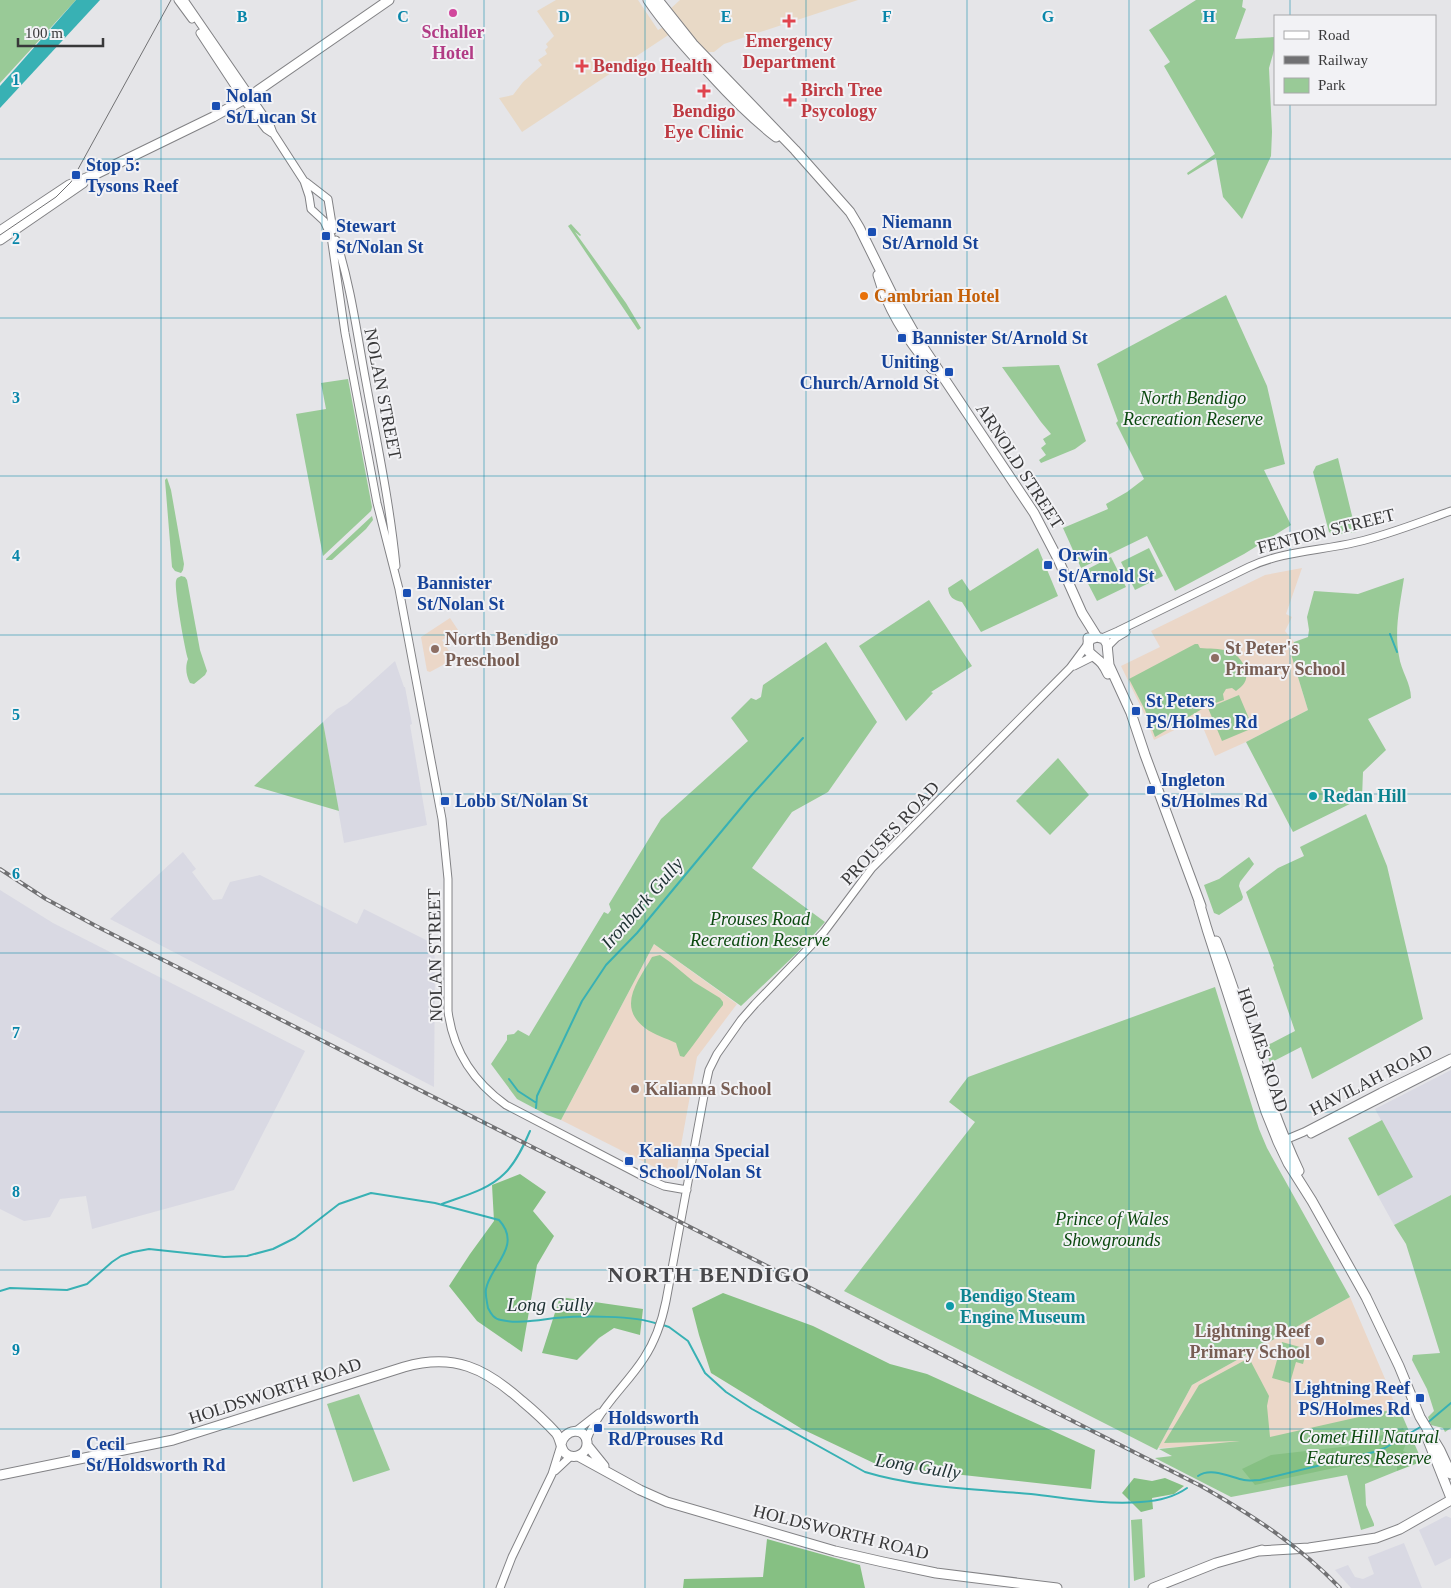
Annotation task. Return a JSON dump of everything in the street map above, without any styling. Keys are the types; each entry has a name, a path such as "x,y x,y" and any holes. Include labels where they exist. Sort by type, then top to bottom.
{"main road":[{"path":"0,230 56,192 75,185 247,98 389,0"},
{"name":"ARNOLD STREET","path":"648,0 673,35 728,94 758,123 806,163"},
{"name":"ARNOLD STREET","path":"658,0 693,44 850,212 859,227 898,314 1034,513 1082,613 1099,637"},
{"path":"0,240 75,185"},
{"name":"ARNOLD STREET","path":"1082,613 1088,644"},
{"path":"1099,637 1106,641 1107,648 1102,656 1095,657 1089,652 1088,644 1091,639 1099,637"},
{"name":"HOLMES ROAD","path":"1107,648 1109,665 1131,713 1199,902 1231,979 1272,1105 1282,1143 1374,1315 1423,1424 1451,1499"},
{"name":"HOLMES ROAD","path":"1095,657 1105,668 1145,755"},
{"name":"HOLDSWORTH ROAD","path":"0,1475 173,1440 390,1371 426,1362 455,1362 480,1370 504,1385 544,1420 557,1434 561,1444"},
{"name":"HOLDSWORTH ROAD","path":"544,1420 559,1428 574,1431"},
{"name":"HOLMES ROAD","path":"1423,1424 1444,1458 1451,1474"},
{"path":"574,1431 583,1435 587,1443 584,1452 575,1456 564,1452 561,1444 564,1436 574,1431"},
{"name":"HOLDSWORTH ROAD","path":"587,1443 599,1461 623,1481"},
{"name":"HOLDSWORTH ROAD","path":"575,1456 590,1461 623,1481 672,1504 858,1557 936,1573 1056,1588"},
{"path":"1153,1588 1228,1559 1259,1551 1297,1549 1368,1540 1391,1533 1416,1521 1451,1499"}],"street":[{"path":"180,0 266,129 273,133 304,181 311,209 318,214 325,212 328,206 326,197 304,181"},
{"path":"310,200 314,195 320,194"},
{"name":"NOLAN STREET","path":"328,206 388,500 399,589 445,843 448,892 448,1011 458,1049 477,1080 506,1105 648,1179 664,1186 687,1190"},
{"name":"NOLAN STREET","path":"318,214 329,229 340,266 345,333 378,508 399,589"},
{"name":"FENTON STREET","path":"1099,637 1118,631 1259,562 1293,552 1357,542 1451,511"},
{"name":"FENTON STREET","path":"1107,648 1122,634 1262,565 1294,556 1364,545 1451,515"},
{"name":"PROUSES ROAD","path":"587,1443 589,1432 602,1411 643,1360 661,1325 709,1070 717,1054 755,1004 824,932 872,868 1070,668 1088,644"},
{"name":"PROUSES ROAD","path":"1070,668 1095,657"},
{"name":"HAVILAH ROAD","path":"1282,1143 1451,1058"},
{"name":"HAVILAH ROAD","path":"1282,1143 1326,1126 1451,1062"},
{"name":"PROUSES ROAD","path":"574,1431 602,1411"},
{"path":"500,1588 515,1551 552,1474 561,1444"},
{"path":"552,1474 575,1456"}],"shaded area":[{"name":"Bendigo Health","path":"556,0 638,0 658,30 677,20 669,10 680,0 858,0 724,44 714,52 706,52 682,26 522,132 499,98 513,95 523,82 542,65 538,60 547,54 545,50 548,47 546,44 554,36 537,11"},
{"name":"St Peter's Primary School","path":"1302,568 1286,614 1292,617 1285,631 1294,642 1290,651 1308,710 1215,756 1199,718 1154,740 1143,711 1121,666 1160,647 1151,631 1265,575"},
{"name":"North Bendigo Preschool","path":"450,618 458,630 442,640 454,659 430,672 427,671 421,637"},
{"path":"395,661 405,687 427,825 344,843 323,722 337,709 347,704"},
{"path":"183,852 196,869 192,872 213,900 222,899 230,882 260,875 357,924 364,909 434,944 434,1087 110,919"},
{"path":"0,890 53,923 305,1051 234,1190 92,1229 86,1196 60,1199 50,1217 24,1221 0,1209"},
{"name":"Kalianna School","path":"654,944 737,1004 697,1057 676,1173 670,1175 561,1120"},
{"path":"1451,1070 1451,1195 1394,1225 1378,1196 1412,1177 1375,1109"},
{"name":"Lightning Reef Primary School","path":"1350,1297 1396,1408 1267,1444 1158,1448 1192,1385"},
{"path":"1446,1516 1451,1518 1451,1558 1435,1566 1419,1530"},
{"path":"1404,1543 1422,1588 1351,1588 1335,1570 1348,1565 1355,1577 1363,1579 1374,1574 1368,1557"}],"green space":[{"path":"0,0 76,0 0,83"},
{"path":"1196,0 1243,0 1242,7 1246,9 1235,39 1274,37 1274,50 1269,68 1272,132 1271,156 1242,219 1223,197 1216,158 1188,175 1187,173 1215,154 1164,66 1170,62 1149,30"},
{"path":"571,224 581,235 575,232 626,303 641,328 638,330 568,226"},
{"name":"North Bendigo Recreation Reserve","path":"1226,295 1267,386 1285,464 1264,470 1291,525 1244,554 1175,591 1147,536 1081,568 1063,528 1108,509 1106,504 1127,492 1144,479 1116,423 1118,421 1097,364"},
{"path":"1059,365 1086,441 1075,449 1041,463 1039,460 1046,455 1041,448 1046,444 1043,439 1051,434 1002,367"},
{"path":"348,379 372,507 371,511 323,556 296,414 326,409 321,383"},
{"path":"1338,458 1356,532 1333,535 1329,532 1313,472 1316,466"},
{"path":"167,478 171,490 184,564 181,573 175,571 172,567 165,480"},
{"path":"372,516 373,520 366,529 332,560 326,560 326,559"},
{"path":"1038,548 1058,596 981,632 962,602 952,598 949,594 948,588 962,579 970,591"},
{"path":"1149,548 1163,576 1135,590 1121,562"},
{"path":"1111,557 1126,587 1097,601 1082,572"},
{"path":"181,576 187,580 200,650 207,671 194,684 190,683 187,674 186,665 188,659 182,633 177,595 176,581"},
{"path":"1404,578 1397,637 1400,661 1411,698 1368,719 1386,750 1363,772 1362,798 1293,832 1246,742 1308,710 1290,651 1294,642 1308,637 1307,617 1314,591 1358,594"},
{"path":"929,600 972,666 931,692 933,693 906,721 859,646"},
{"name":"Prouses Road Recreation Reserve","path":"826,642 877,722 828,792 792,812 752,868 825,922 797,953 741,1006 654,944 561,1120 547,1115 517,1099 491,1064 507,1040 507,1035 514,1034 518,1030 529,1036 604,912 608,914 611,910 609,904 661,819 748,741 731,718 751,698 756,700 761,697 763,685"},
{"path":"1198,644 1200,648 1225,650 1236,655 1246,670 1245,681 1236,691 1232,688 1226,689 1223,694 1224,700 1207,706 1155,737 1145,710 1129,679"},
{"path":"1239,695 1253,728 1222,741 1208,708"},
{"path":"323,722 339,811 254,786"},
{"path":"1058,758 1089,795 1050,835 1016,801"},
{"path":"1366,814 1387,866 1423,1019 1312,1079 1301,1047 1270,1063 1264,1047 1295,1031 1274,966 1246,892 1278,868 1304,856 1300,847"},
{"path":"1249,857 1254,864 1240,882 1242,900 1219,915 1214,913 1204,885 1219,879"},
{"path":"660,955 723,1002 723,1005 684,1057 680,1056 676,1043 656,1035 645,1028 636,1020 632,1011 631,1002 636,984 652,957"},
{"name":"Prince of Wales Showgrounds","path":"1215,987 1259,1129 1267,1148 1350,1297 1192,1385 1157,1450 844,1291 975,1122 949,1102 968,1077"},
{"path":"1382,1120 1413,1177 1378,1196 1348,1138"},
{"path":"520,1174 546,1192 533,1211 554,1236 537,1265 522,1352 477,1321 449,1286 494,1221 492,1185"},
{"path":"1451,1195 1451,1428 1445,1432 1443,1428 1431,1425 1428,1417 1434,1411 1427,1389 1412,1360 1413,1355 1440,1353 1406,1244 1394,1225"},
{"path":"723,1293 813,1326 890,1364 927,1374 1095,1450 1091,1489 880,1466 802,1429 711,1373 692,1308"},
{"path":"560,1297 643,1309 640,1335 614,1328 599,1338 577,1360 542,1353"},
{"path":"1282,1342 1307,1349 1303,1364 1296,1362 1290,1383 1272,1378"},
{"name":"Comet Hill Natural Features Reserve","path":"1249,1358 1269,1396 1267,1406 1270,1437 1399,1408 1421,1459 1365,1484 1366,1505 1374,1526 1361,1530 1347,1475 1231,1497 1155,1458 1172,1456 1159,1449 1240,1441 1164,1443 1199,1385"},
{"path":"359,1394 390,1470 353,1482 327,1404"},
{"path":"1403,1428 1408,1439 1403,1451 1415,1456 1418,1463 1397,1471 1397,1458 1377,1468 1348,1465 1255,1485 1242,1469 1271,1455 1350,1446"},
{"path":"1134,1478 1152,1481 1165,1478 1184,1486 1174,1494 1152,1498 1153,1509 1141,1512 1122,1493"},
{"path":"1142,1519 1145,1577 1134,1581 1131,1520"},
{"path":"767,1539 860,1565 865,1588 683,1588 684,1579 763,1577"}],"water":[{"path":"76,0 100,0 0,108 0,86"}],"waterway":[{"path":"1390,634 1397,652"},
{"name":"Ironbark Gully","path":"536,1108 537,1096 582,1001 606,965 637,933 750,797 803,738"},
{"path":"509,1079 518,1091 535,1102"},
{"name":"Ironbark Gully","path":"442,1204 475,1192 498,1180 516,1159 530,1131"},
{"name":"Long Gully","path":"0,1291 10,1288 67,1290 87,1284 121,1256 149,1249 224,1257 247,1256 273,1249 295,1238 339,1204 371,1193 435,1203 499,1220 505,1229 508,1239 503,1256 489,1280 486,1291 488,1308 496,1319 521,1322 566,1317 607,1317 635,1319 658,1324"},
{"name":"Long Gully","path":"663,1325 669,1327 688,1341 705,1373 726,1392 752,1409 865,1472 926,1485 1113,1503 1159,1500 1171,1497 1187,1488"},
{"name":"Long Gully","path":"1426,1424 1451,1403"},
{"name":"Long Gully","path":"1198,1476 1209,1472 1244,1480 1260,1480 1374,1452 1385,1448 1422,1426"}],"tram line":[{"path":"0,235 56,197 71,182 171,0"}],"railway":[{"path":"0,869 46,899 96,926 1201,1486 1275,1532 1309,1558 1340,1588"}],"place":[{"name":"Schaller Hotel","path":"453,13"},
{"name":"Emergency Department","path":"789,21"},
{"name":"Bendigo Health","path":"582,66"},
{"name":"Bendigo Eye Clinic","path":"704,91"},
{"name":"Birch Tree Psycology","path":"790,100"},
{"name":"Nolan St/Lucan St","path":"216,106"},
{"name":"Stop 5: Tysons Reef","path":"76,175"},
{"name":"Niemann St/Arnold St","path":"872,232"},
{"name":"Stewart St/Nolan St","path":"326,236"},
{"name":"Cambrian Hotel","path":"864,296"},
{"name":"Bannister St/Arnold St","path":"902,338"},
{"name":"Uniting Church/Arnold St","path":"949,372"},
{"name":"Orwin St/Arnold St","path":"1048,565"},
{"name":"Bannister St/Nolan St","path":"407,593"},
{"name":"North Bendigo Preschool","path":"435,649"},
{"name":"St Peter's Primary School","path":"1215,658"},
{"name":"St Peters PS/Holmes Rd","path":"1136,711"},
{"name":"Ingleton St/Holmes Rd","path":"1151,790"},
{"name":"Redan Hill","path":"1313,796"},
{"name":"Lobb St/Nolan St","path":"445,801"},
{"name":"Kalianna School","path":"635,1089"},
{"name":"Kalianna Special School/Nolan St","path":"629,1161"},
{"name":"Bendigo Steam Engine Museum","path":"950,1306"},
{"name":"Lightning Reef Primary School","path":"1320,1341"},
{"name":"Lightning Reef PS/Holmes Rd","path":"1420,1398"},
{"name":"Holdsworth Rd/Prouses Rd","path":"598,1428"},
{"name":"Cecil St/Holdsworth Rd","path":"76,1454"}],"district":[{"name":"NORTH BENDIGO","path":"709,1274"}]}
